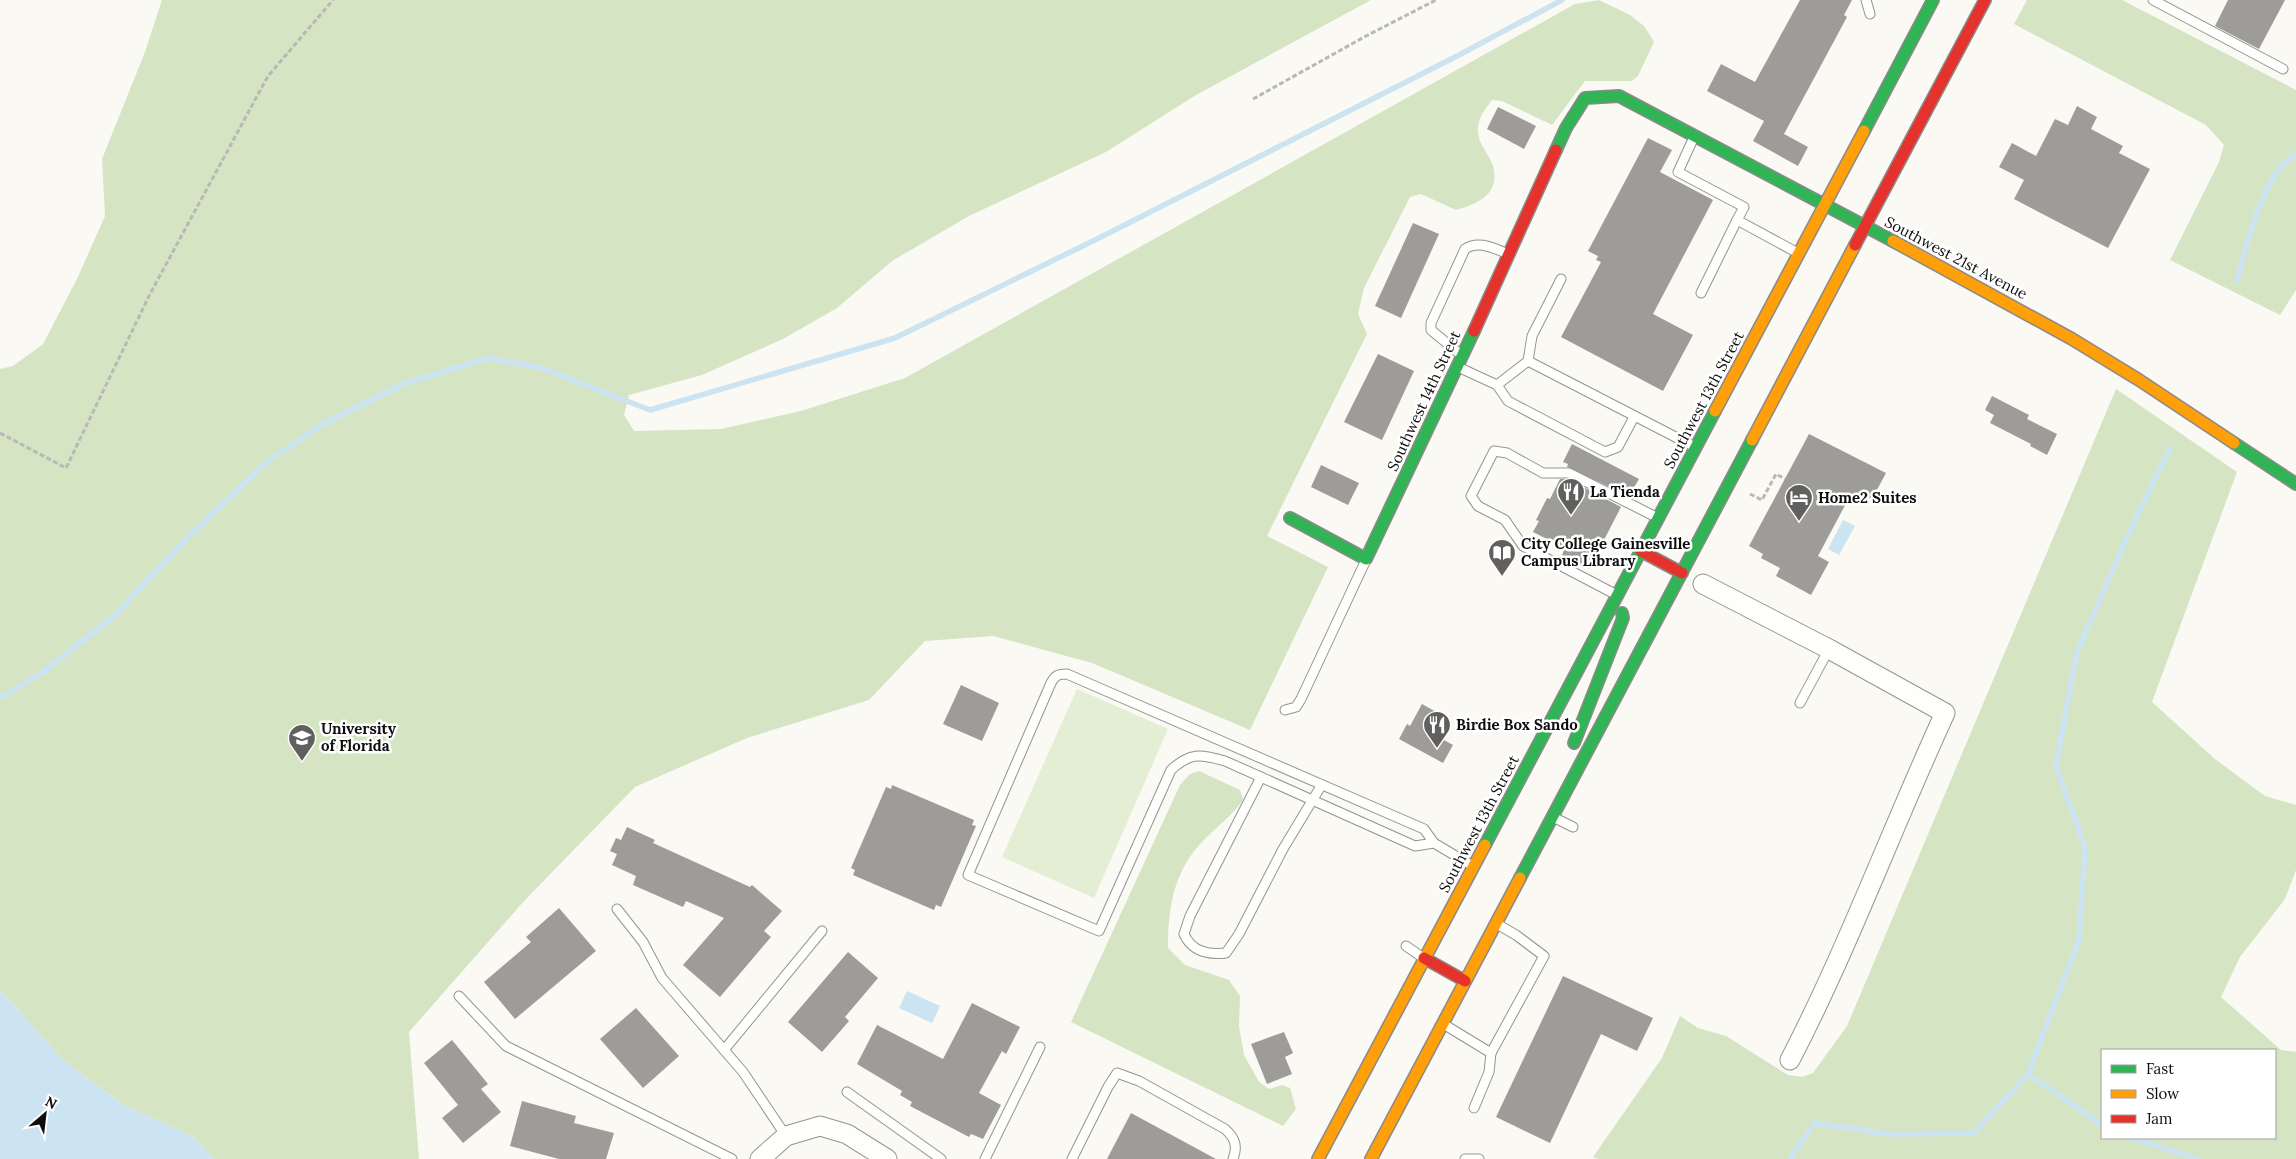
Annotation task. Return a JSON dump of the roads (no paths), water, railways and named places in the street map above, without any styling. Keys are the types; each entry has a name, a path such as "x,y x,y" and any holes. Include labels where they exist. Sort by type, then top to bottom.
{"main road":[{"name":"Southwest 13th Street","path":"1318,1159 1933,0"},
{"path":"1371,1159 1575,773 1692,578 1865,226 1986,0"},
{"name":"Southwest 21st Avenue","path":"1585,98 1619,96 1865,226 2072,339 2139,380 2296,484"},
{"name":"Southwest 14th Street","path":"1366,559 1457,367 1566,128 1585,98"},
{"path":"1290,518 1366,559"},
{"path":"1641,551 1692,578"},
{"path":"1575,773 1569,755 1623,618 1617,595"},
{"path":"1424,958 1465,981"}],"street":[{"path":"1692,578 1829,649 1945,713 1912,783 1820,1002 1790,1060"},
{"path":"760,1159 782,1139 820,1126 847,1134 887,1159"}],"lane":[{"path":"1866,0 1870,14"},
{"path":"2153,0 2283,69"},
{"path":"1694,137 1678,172 1744,207 1700,293"},
{"path":"1737,220 1799,253"},
{"path":"1462,356 1431,330 1432,323 1448,286 1465,250 1469,247 1487,245 1508,254"},
{"path":"1497,384 1528,361 1532,336 1561,279"},
{"path":"1528,361 1634,417 1696,447"},
{"path":"1457,367 1497,384 1508,401 1604,452 1618,447 1634,417"},
{"path":"1617,595 1596,586 1523,546 1505,520 1478,506 1471,496 1494,451 1507,453 1543,473 1569,473 1658,518"},
{"name":"Southwest 14th Street","path":"1285,710 1296,707 1301,700 1366,559"},
{"path":"1800,703 1829,649"},
{"path":"1434,844 1415,846 1225,761 1207,756 1191,756 1180,761 1171,770 1099,931 968,874 1051,683 1054,677 1061,674 1067,674 1321,786 1424,829 1434,844 1473,866"},
{"path":"1261,777 1190,916 1184,934 1188,944 1199,951 1213,955 1226,953 1239,934 1283,849 1321,786"},
{"path":"1553,816 1573,828"},
{"path":"617,909 643,942 662,978 743,1072 782,1139"},
{"path":"1474,1108 1489,1072 1491,1053 1544,956 1516,935 1496,924"},
{"path":"724,1050 822,931"},
{"path":"1406,946 1424,958"},
{"path":"459,996 506,1046 732,1159"},
{"path":"1443,1024 1491,1053"},
{"path":"985,1159 1040,1047"},
{"path":"1072,1159 1117,1073 1139,1081 1225,1129 1234,1136 1236,1145 1233,1159"},
{"path":"847,1092 941,1159"},
{"path":"1465,1159 1479,1159"}],"water":[{"path":"1843,520 1855,526 1839,555 1828,549"},
{"path":"0,990 63,1060 122,1104 192,1136 214,1159 0,1159"},
{"path":"907,991 940,1006 932,1023 899,1008"}],"waterway":[{"path":"0,698 43,672 116,614 188,537 269,460 325,423 406,383 488,358 542,368 650,410 895,338 1101,237 1459,55 1562,0"},
{"path":"2237,281 2257,211 2265,193 2284,164 2296,154"},
{"path":"1790,1159 1815,1123 1888,1134 1974,1133 2028,1074 2079,940 2085,848 2056,765 2077,652 2128,535 2170,448"},
{"path":"2028,1074 2101,1124"},
{"path":"2135,1139 2198,1159"}],"place":[{"name":"La Tienda","path":"1571,516"},
{"name":"Home2 Suites","path":"1799,522"},
{"name":"City College Gainesville Campus Library","path":"1502,577"},
{"name":"Birdie Box Sando","path":"1437,749"},
{"name":"University of Florida","path":"302,762"}]}
